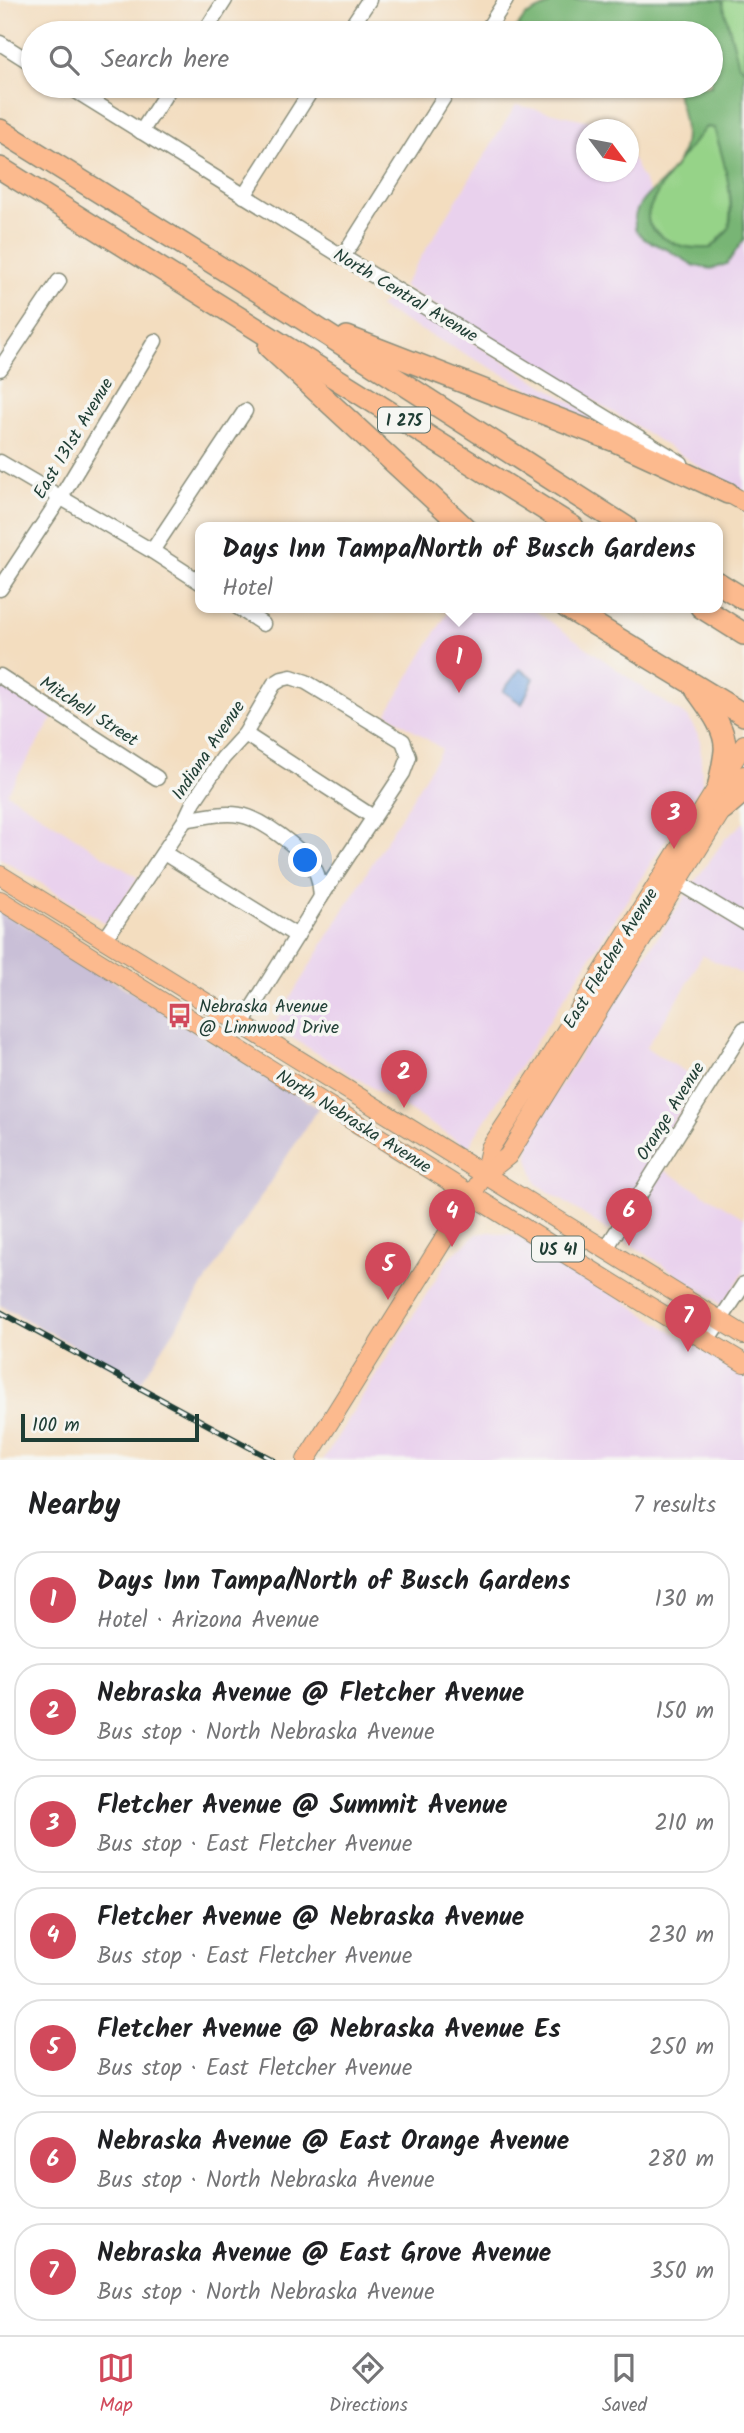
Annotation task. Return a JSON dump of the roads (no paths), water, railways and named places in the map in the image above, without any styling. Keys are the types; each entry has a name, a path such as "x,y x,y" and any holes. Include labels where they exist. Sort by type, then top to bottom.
{"highway":[{"name":"I 275","path":"0,130 306,321 618,522"},
{"name":"I 275","path":"0,167 565,522"},
{"path":"234,314 458,522"},
{"path":"306,321 615,441 736,498"},
{"path":"723,586 744,599"},
{"path":"576,613 744,715"},
{"path":"711,613 744,634"},
{"path":"694,687 709,707 724,737 726,749 719,784"},
{"path":"723,809 744,791"}],"main road":[{"name":"East Fletcher Avenue","path":"484,1175 490,1148 744,744"},
{"name":"East Fletcher Avenue","path":"306,1460 484,1175 509,1154 744,775"},
{"name":"North Nebraska Avenue","path":"0,874 744,1335"},
{"name":"North Nebraska Avenue","path":"0,900 706,1342 744,1363"}],"street":[{"path":"212,21 225,0"},
{"path":"356,21 369,0"},
{"path":"493,21 506,0"},
{"path":"0,43 21,56"},
{"name":"North Central Avenue","path":"87,98 736,498"},
{"path":"141,132 162,98"},
{"path":"244,196 306,98"},
{"path":"343,257 443,98"},
{"path":"0,369 59,281"},
{"name":"East 131st Avenue","path":"0,589 61,497 155,341"},
{"path":"152,551 245,411"},
{"path":"0,462 195,579"},
{"path":"246,613 263,624"},
{"name":"Mitchell Street","path":"0,676 157,778"},
{"name":"Indiana Avenue","path":"106,938 164,853 223,758 245,734 274,684 282,679 291,677 306,682 403,741 409,757 403,773 373,817"},
{"path":"242,1024 373,817 245,734"},
{"path":"185,820 242,814 275,830 312,865 319,881 321,897"},
{"path":"164,853 297,936"},
{"path":"678,882 744,922"},
{"path":"18,912 30,894"},
{"path":"173,1006 184,988"},
{"name":"Orange Avenue","path":"605,1250 744,1029"},
{"path":"706,1342 744,1284"}],"water":[{"path":"520,669 534,678 522,704 503,691"}],"railway":[{"path":"0,1312 273,1460"}],"place":[{"name":"Days Inn Tampa/North of Busch Gardens","path":"459,693"},
{"name":"Fletcher Avenue @ Summit Avenue","path":"674,849"},
{"name":"Nebraska Avenue @ Linnwood Drive","path":"179,1016"},
{"name":"Nebraska Avenue @ Fletcher Avenue","path":"404,1108"},
{"name":"Nebraska Avenue @ East Orange Avenue","path":"629,1246"},
{"name":"Fletcher Avenue @ Nebraska Avenue","path":"452,1247"},
{"name":"Fletcher Avenue @ Nebraska Avenue Es","path":"388,1300"},
{"name":"Nebraska Avenue @ East Grove Avenue","path":"688,1352"}]}
